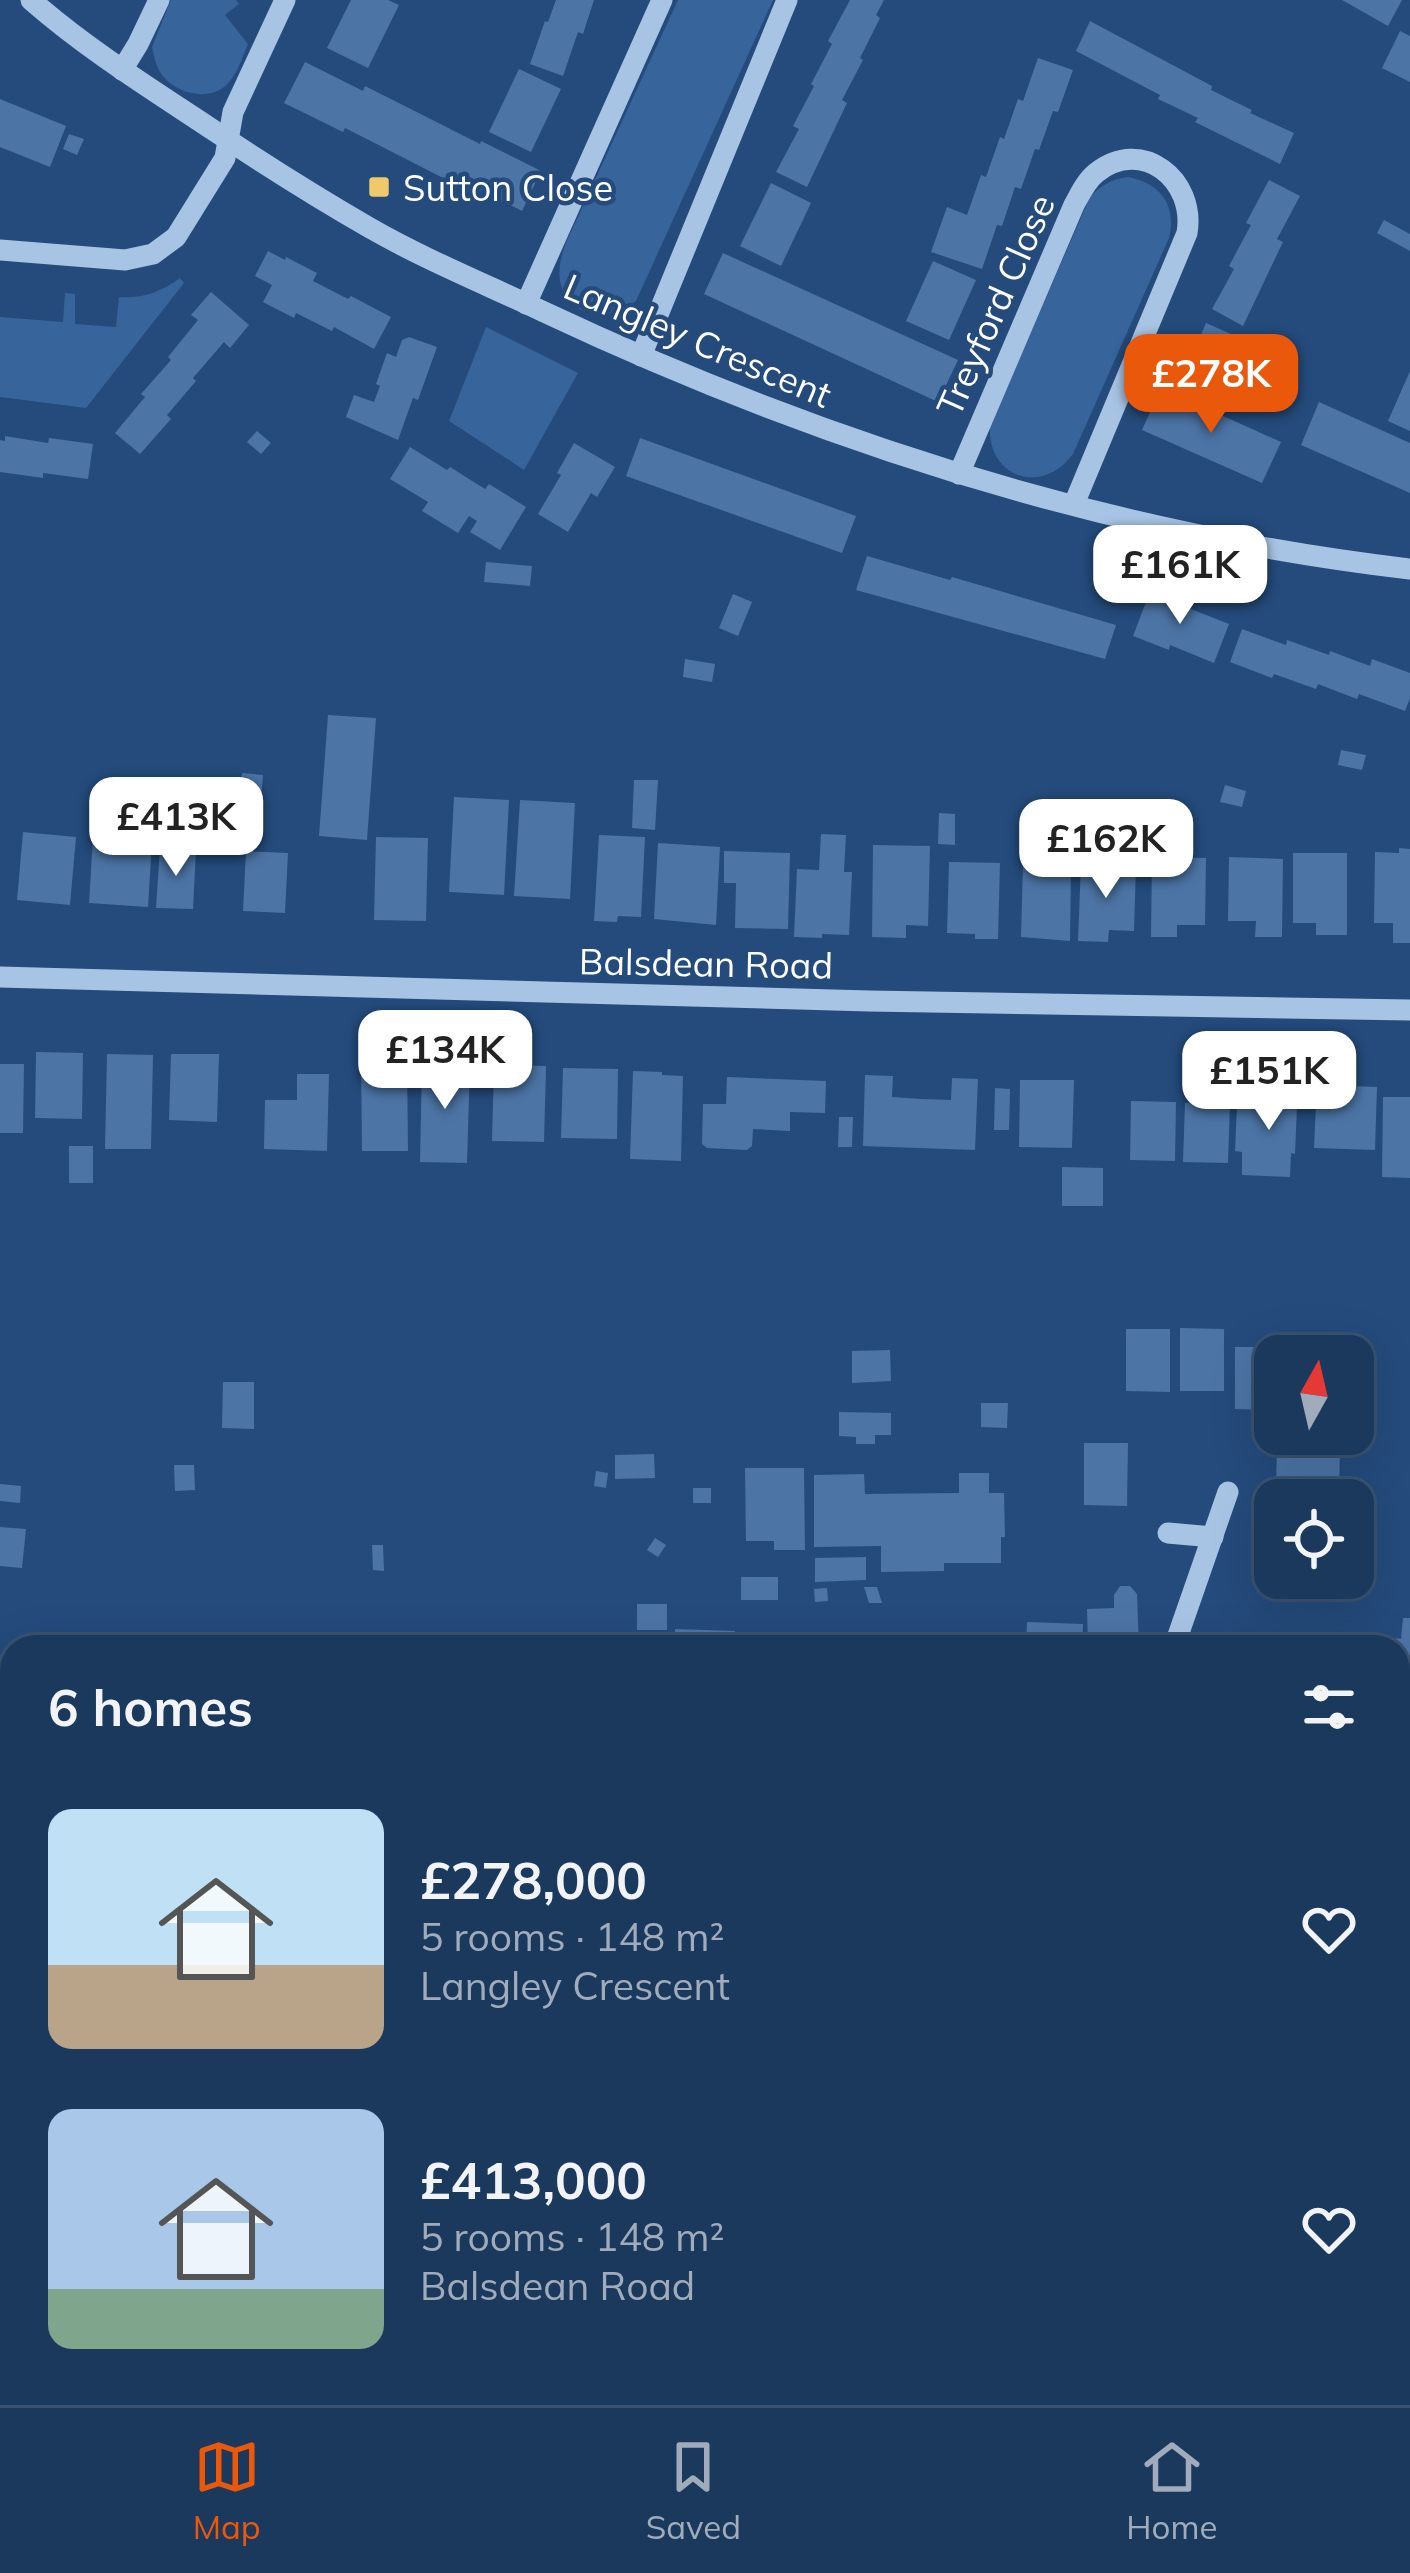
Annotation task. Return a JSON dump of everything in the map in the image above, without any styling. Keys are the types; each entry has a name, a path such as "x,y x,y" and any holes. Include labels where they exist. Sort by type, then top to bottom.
{"street":[{"name":"Langley Crescent","path":"31,0 122,70 375,231 526,304 748,401 959,474 1074,504 1287,553 1410,569"},
{"path":"122,70 159,0"},
{"path":"0,250 124,260 153,254 176,237 225,158 233,112 285,0"},
{"path":"526,304 662,0"},
{"path":"641,356 787,0"},
{"name":"Treyford Close","path":"959,474 1086,184 1096,173 1118,163 1152,164 1167,172 1183,191 1187,233 1074,504"},
{"name":"Balsdean Road","path":"0,977 869,1001 1410,1010"},
{"path":"1178,1635 1228,1492"},
{"path":"1168,1533 1213,1537"}],"shaded area":[{"path":"171,0 236,0 239,4 225,15 248,44 224,87 208,94 183,90 158,69 152,47"},
{"path":"678,0 773,0 636,301 616,312 583,311 566,297 560,280 565,245"},
{"path":"1128,177 1149,184 1164,197 1170,215 1169,238 1073,454 1047,475 1019,475 997,458 990,426 1090,197 1107,183"},
{"path":"180,278 184,283 86,408 0,397 0,317 63,322 65,293 75,294 75,324 116,327 119,297 151,294"},
{"path":"486,327 578,373 524,470 449,421"}],"building":[{"path":"351,0 388,0 399,5 368,68 327,48"},
{"path":"556,0 594,0 563,76 530,64"},
{"path":"850,0 884,0 863,60 842,100 847,103 807,187 776,172 799,129 793,126"},
{"path":"1342,0 1402,0 1388,26"},
{"path":"1090,21 1212,86 1211,90 1252,110 1250,113 1294,133 1280,164 1195,122 1198,118 1158,99 1160,95 1076,51"},
{"path":"1400,31 1410,36 1410,82 1382,68"},
{"path":"1038,58 1073,70 1021,189 1015,187 1002,226 997,225 982,269 931,252 947,207 967,215 1018,99 1023,101"},
{"path":"305,62 541,171 522,211 284,103"},
{"path":"519,69 561,89 531,152 489,132"},
{"path":"0,99 66,126 50,167 0,147"},
{"path":"69,134 84,139 77,155 63,149"},
{"path":"1269,180 1300,196 1277,239 1283,242 1243,326 1212,309 1234,269 1229,266"},
{"path":"771,183 811,203 781,266 740,246"},
{"path":"1384,220 1410,234 1410,251 1377,233"},
{"path":"268,251 317,273 313,281 391,317 374,349 334,327 332,331 296,313 294,318 263,302 272,285 255,276"},
{"path":"723,253 958,360 938,402 704,294"},
{"path":"933,261 976,280 949,340 906,321"},
{"path":"211,292 249,325 230,348 224,342 193,378 196,381 167,415 171,419 140,454 115,433 171,360 168,357 198,320 191,315"},
{"path":"1206,323 1249,342 1220,406 1178,387"},
{"path":"409,337 437,347 398,440 346,417 354,395 374,402 387,353 396,357 402,340"},
{"path":"1410,371 1410,431 1388,421"},
{"path":"1161,388 1281,442 1262,483 1142,430"},
{"path":"1319,402 1410,443 1410,493 1301,445"},
{"path":"257,431 271,443 261,454 247,442"},
{"path":"5,436 93,444 88,479 0,472 0,440 5,441"},
{"path":"640,438 856,516 842,553 626,476"},
{"path":"574,443 615,467 597,497 591,493 568,532 538,514"},
{"path":"410,447 526,507 500,550 470,532 477,521 469,516 458,533 422,511 428,502 390,479"},
{"path":"867,556 1116,625 1105,659 856,590"},
{"path":"486,562 532,566 530,586 484,582"},
{"path":"1151,589 1229,624 1214,663 1133,636"},
{"path":"733,594 752,602 738,636 719,628"},
{"path":"1242,629 1286,645 1287,640 1370,666 1372,659 1410,673 1405,711 1359,694 1357,699 1318,684 1316,689 1274,674 1272,678 1230,662"},
{"path":"685,659 715,664 712,682 683,677"},
{"path":"328,715 376,718 367,840 319,836"},
{"path":"1341,750 1366,755 1362,770 1338,765"},
{"path":"242,773 263,775 259,826 238,825"},
{"path":"634,780 658,780 655,830 632,828"},
{"path":"1225,785 1246,791 1242,807 1220,802"},
{"path":"454,797 509,800 504,895 449,892"},
{"path":"520,800 575,803 570,899 514,896"},
{"path":"939,813 955,814 955,845 938,844"},
{"path":"23,832 76,837 70,905 17,900"},
{"path":"821,834 846,835 844,872 852,872 849,935 794,937 797,869 819,870"},
{"path":"599,835 645,837 641,917 594,921"},
{"path":"376,837 428,838 426,921 374,920"},
{"path":"93,838 152,841 148,907 89,903"},
{"path":"658,843 720,847 716,925 654,919"},
{"path":"873,845 930,846 928,926 906,925 906,938 872,937"},
{"path":"160,848 196,850 193,909 156,908"},
{"path":"1399,848 1410,849 1410,943 1393,943 1393,923 1374,923 1375,852 1399,853"},
{"path":"246,851 288,853 285,913 243,911"},
{"path":"724,851 790,853 788,929 735,928 736,883 724,883"},
{"path":"1293,853 1347,853 1347,935 1316,935 1316,923 1293,923"},
{"path":"1152,857 1206,858 1205,925 1177,925 1177,937 1151,937"},
{"path":"1229,857 1283,859 1282,937 1255,937 1256,921 1228,921"},
{"path":"949,862 1000,863 998,939 947,933"},
{"path":"1023,864 1071,866 1070,941 1021,937"},
{"path":"1081,864 1136,866 1134,931 1109,930 1108,942 1078,941"},
{"path":"36,1052 83,1053 82,1119 35,1118"},
{"path":"107,1054 153,1055 151,1149 105,1149"},
{"path":"171,1054 219,1054 217,1122 169,1120"},
{"path":"361,1059 407,1059 408,1151 362,1151"},
{"path":"422,1061 470,1063 467,1163 420,1162"},
{"path":"0,1064 24,1064 23,1133 0,1133"},
{"path":"494,1065 546,1066 544,1142 492,1141"},
{"path":"563,1068 618,1069 617,1139 561,1138"},
{"path":"633,1071 683,1076 681,1161 630,1159"},
{"path":"297,1074 329,1074 327,1151 264,1149 265,1100 297,1100"},
{"path":"865,1075 893,1076 892,1097 921,1099 951,1100 952,1078 978,1079 975,1150 863,1146"},
{"path":"727,1077 826,1081 825,1113 790,1112 790,1131 753,1129 752,1146 747,1150 707,1148 702,1144 703,1104 726,1104"},
{"path":"1020,1080 1074,1080 1072,1148 1019,1147"},
{"path":"1272,1081 1298,1082 1290,1177 1242,1175 1242,1152 1235,1151 1237,1105 1272,1106"},
{"path":"1348,1086 1377,1087 1375,1150 1314,1148 1316,1104 1348,1104"},
{"path":"995,1088 1010,1089 1009,1130 994,1130"},
{"path":"1383,1097 1410,1097 1410,1178 1382,1177"},
{"path":"1131,1101 1176,1102 1175,1161 1130,1160"},
{"path":"1185,1103 1230,1104 1228,1163 1183,1162"},
{"path":"839,1117 853,1117 852,1147 838,1147"},
{"path":"69,1146 93,1146 93,1183 69,1183"},
{"path":"1062,1167 1103,1168 1103,1206 1062,1206"},
{"path":"1180,1328 1224,1329 1224,1391 1180,1391"},
{"path":"1126,1329 1170,1329 1170,1392 1126,1391"},
{"path":"1235,1347 1254,1347 1254,1409 1235,1409"},
{"path":"890,1350 891,1381 852,1383 852,1351"},
{"path":"223,1382 254,1382 254,1429 222,1428"},
{"path":"981,1403 1008,1403 1007,1428 981,1427"},
{"path":"839,1412 891,1413 891,1435 875,1435 875,1444 856,1444 856,1437 839,1436"},
{"path":"1084,1443 1128,1443 1127,1506 1084,1505"},
{"path":"654,1454 655,1478 615,1479 615,1455"},
{"path":"1277,1455 1340,1455 1339,1479 1276,1479"},
{"path":"174,1465 194,1465 195,1490 175,1491"},
{"path":"745,1468 804,1468 805,1550 774,1550 774,1541 746,1541"},
{"path":"596,1471 608,1473 606,1488 594,1486"},
{"path":"959,1473 989,1473 989,1493 1004,1493 1001,1563 944,1563 944,1571 881,1572 881,1546 814,1547 814,1475 864,1474 865,1494 959,1493"},
{"path":"0,1484 21,1486 20,1503 0,1501"},
{"path":"693,1488 711,1488 711,1503 693,1503"},
{"path":"0,1527 26,1529 22,1568 0,1566"},
{"path":"655,1538 666,1545 658,1557 647,1550"},
{"path":"372,1545 383,1545 384,1571 373,1570"},
{"path":"866,1557 866,1580 815,1582 815,1558"},
{"path":"741,1577 778,1577 778,1600 741,1600"},
{"path":"1120,1586 1130,1586 1137,1594 1139,1635 1088,1635 1087,1609 1114,1608"},
{"path":"864,1587 877,1587 882,1603 869,1603"},
{"path":"827,1588 828,1601 815,1602 814,1589"},
{"path":"637,1604 667,1604 667,1630 637,1630"},
{"path":"1403,1618 1410,1618 1410,1635 1401,1635"},
{"path":"1027,1622 1083,1624 1083,1635 1026,1635"},
{"path":"675,1629 735,1631 735,1635 675,1635"}],"place":[{"name":"Sutton Close","path":"379,187"}]}
